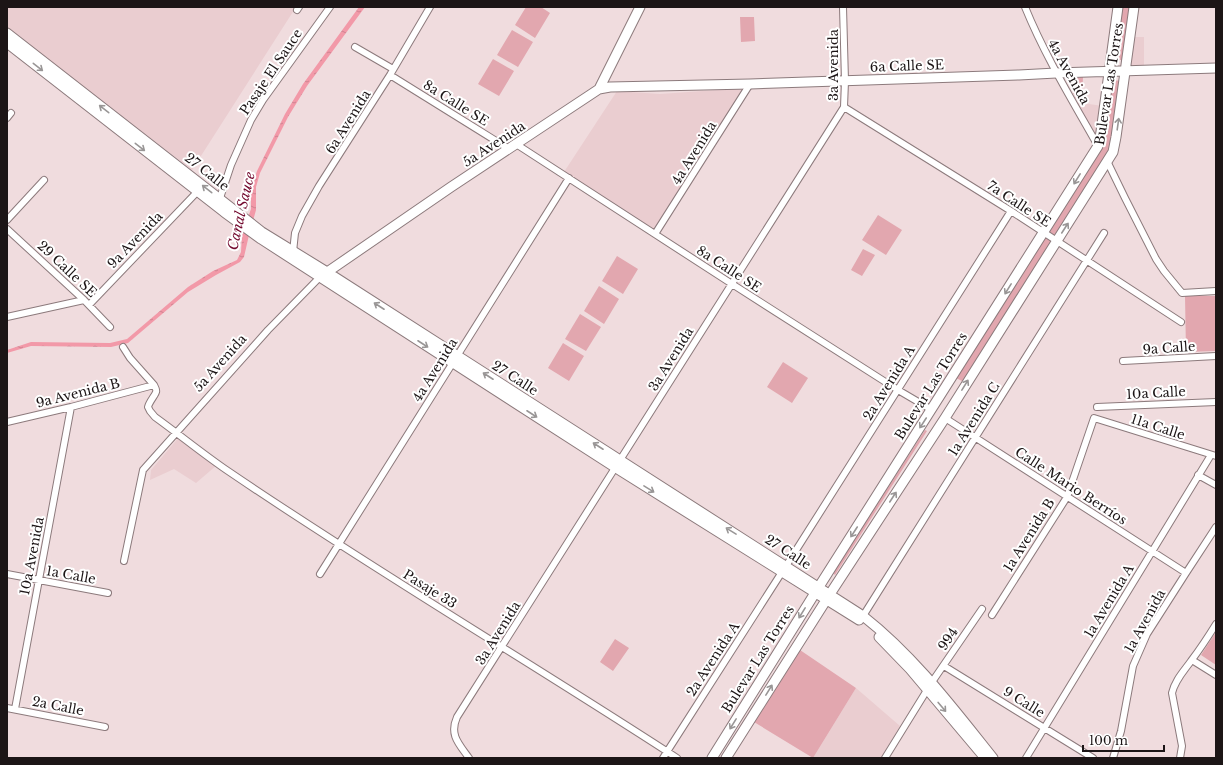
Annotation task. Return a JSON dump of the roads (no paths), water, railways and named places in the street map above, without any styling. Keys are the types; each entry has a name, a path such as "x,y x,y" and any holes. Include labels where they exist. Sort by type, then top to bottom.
{"street":[{"name":"Pasaje El Sauce","path":"220,198 231,165 251,120 263,100 330,7"},
{"name":"6a Avenida","path":"293,252 295,234 302,216 319,186 392,72 430,7"},
{"name":"5a Avenida","path":"124,560 143,470 268,330 323,275 599,89 640,7"},
{"name":"3a Avenida","path":"469,758 456,740 454,733 455,722 463,708 844,107 845,80 843,7"},
{"name":"4a Avenida","path":"1025,7 1039,40 1056,73 1098,146"},
{"name":"Bulevar Las Torres","path":"712,758 1098,146 1118,7"},
{"name":"Bulevar Las Torres","path":"726,758 830,594 945,418 1113,152 1134,7"},
{"name":"27 Calle","path":"7,33 220,198 236,216"},
{"name":"27 Calle","path":"7,43 198,191 236,216 262,236 817,590 830,594 863,616 895,643 985,758"},
{"name":"8a Calle SE","path":"355,47 392,72 513,147 569,178 732,284 898,390 932,410"},
{"name":"6a Calle SE","path":"599,89 610,87 750,84 1216,68"},
{"name":"4a Avenida","path":"655,234 750,84"},
{"name":"7a Calle SE","path":"844,107 1011,211 1181,322"},
{"path":"1108,161 1156,259 1182,293 1216,292"},
{"name":"4a Avenida","path":"320,574 569,178"},
{"path":"7,220 44,180"},
{"name":"9a Avenida","path":"86,302 198,191"},
{"name":"2a Avenida A","path":"662,758 1011,211"},
{"name":"29 Calle SE","path":"7,229 86,302 110,327"},
{"name":"1a Avenida C","path":"863,616 1104,233"},
{"name":"27 Calle","path":"262,236 293,252 323,275"},
{"path":"7,318 86,302"},
{"path":"123,347 130,358 154,385"},
{"name":"9a Calle","path":"1123,361 1216,356"},
{"name":"Pasaje 33","path":"154,385 156,392 149,402 148,407 155,417 226,470 338,544 677,758"},
{"name":"9a Avenida B","path":"7,422 154,385"},
{"name":"10a Calle","path":"1097,407 1216,402"},
{"name":"10a Avenida","path":"15,709 71,407"},
{"name":"Calle Mario Berríos","path":"945,418 1186,573"},
{"name":"11a Calle","path":"1094,418 1213,456"},
{"name":"1a Avenida B","path":"992,615 1066,497 1094,418"},
{"name":"1a Avenida A","path":"1026,758 1198,475 1213,456"},
{"path":"1198,475 1216,485"},
{"name":"1a Avenida","path":"1113,758 1121,732 1133,666 1147,634 1216,527"},
{"name":"1a Calle","path":"7,574 108,593"},
{"name":"27 Calle","path":"830,594 860,621 874,631 910,669 930,686 993,758"},
{"name":"994","path":"930,686 982,609"},
{"path":"1180,758 1182,746 1172,693 1177,680 1216,624"},
{"path":"1192,660 1216,675"},
{"name":"9 Calle","path":"944,666 1093,758"},
{"path":"885,758 930,686"},
{"name":"2a Calle","path":"7,708 105,727"}],"water":[{"path":"359,7 365,7 307,86 288,117 260,173 256,187 256,210 244,257 240,262 188,292 128,343 111,347 31,346 7,353 7,350 31,342 110,343 127,339 188,287 213,271 237,260 241,252 242,234 251,209 251,188 257,171 285,114 303,84"}],"water label":[{"name":"Canal Sauce","path":"241,211"}]}
